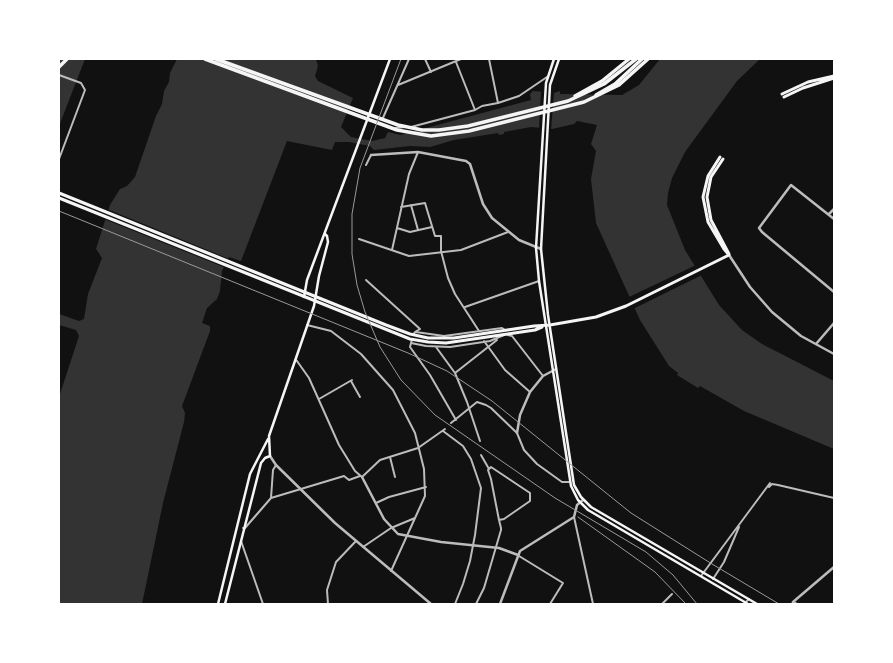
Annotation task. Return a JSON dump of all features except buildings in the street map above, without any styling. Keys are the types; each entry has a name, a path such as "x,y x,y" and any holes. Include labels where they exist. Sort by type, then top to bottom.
{"highway":[{"path":"59,67 67,59"},
{"path":"205,59 248,72"},
{"path":"210,59 372,116 402,126 422,130 455,128 550,106 581,96 618,75 636,59"},
{"path":"216,59 371,121 404,132 422,136 456,134 571,106 593,98 619,85 648,59"},
{"path":"220,59 248,72"},
{"path":"550,106 591,88 612,75 629,59"},
{"path":"571,106 592,97 614,84 642,59"}],"main road":[{"path":"305,295 307,280 390,59"},
{"path":"554,59 547,77 536,248 539,281 556,369 573,480 583,500 591,507 757,604"},
{"path":"559,59 552,78 550,92 540,249 552,370 569,482 572,490 580,502 588,510 746,604"},
{"path":"783,96 834,77"},
{"path":"59,198 305,295 401,331 419,336 446,338 487,335 591,318 626,306 729,255 711,220 707,197 711,177 721,158"},
{"path":"59,193 300,293"},
{"path":"218,604 250,474 269,438 318,292 319,276 328,242 325,234"},
{"path":"225,604 243,528 261,463 265,458 270,456 269,438"}],"street":[{"path":"409,59 381,122 387,126 399,128 412,127 475,110 482,106 498,104 519,96 547,77"},
{"path":"425,59 431,72"},
{"path":"398,85 461,59"},
{"path":"489,59 498,104"},
{"path":"456,62 475,110"},
{"path":"59,74 83,85 84,94 59,159"},
{"path":"366,165 371,155 418,152 468,162 483,204 492,218 519,240 540,249"},
{"path":"392,250 409,174 418,152"},
{"path":"834,219 794,186 790,185 760,225 759,229 834,292"},
{"path":"401,207 425,203 435,236 441,236 441,251 448,278 455,294 465,307 479,331"},
{"path":"411,205 418,230"},
{"path":"829,214 834,209"},
{"path":"397,228 410,232 432,227"},
{"path":"359,239 409,256 441,251 461,250 508,232"},
{"path":"729,255 747,284 768,308 796,332 834,354"},
{"path":"366,280 420,329 415,332 410,347 430,375 456,420"},
{"path":"465,307 539,281"},
{"path":"816,344 834,323"},
{"path":"307,325 331,331 361,354 393,390 412,426 424,469 426,487 423,503 405,537 391,571"},
{"path":"415,332 444,336 502,328 505,332 512,336 543,376"},
{"path":"455,373 505,332"},
{"path":"411,343 436,347 499,338"},
{"path":"484,341 505,370 530,392"},
{"path":"436,347 455,373 469,407 480,441"},
{"path":"295,360 309,378 339,446 361,477 391,528 398,534 405,537 496,549 518,555 563,584 550,604"},
{"path":"517,433 520,415 530,392 543,376 556,369"},
{"path":"319,399 352,380 360,397"},
{"path":"451,423 477,402 491,408 517,433 524,450 537,464 562,482 569,482"},
{"path":"243,528 245,528 271,498 344,476 349,480 361,477 380,460 418,448 444,430 463,446 471,459 481,488 473,546 465,578 455,604"},
{"path":"476,604 484,588 501,530 489,469 481,455"},
{"path":"270,456 276,465 356,541 431,604"},
{"path":"390,457 396,477"},
{"path":"271,498 273,470 276,465"},
{"path":"489,469 494,467 530,493 530,501 504,519 499,520"},
{"path":"768,488 770,482"},
{"path":"701,576 772,484 834,498"},
{"path":"376,504 389,497 426,487"},
{"path":"583,500 577,505 574,517 593,604"},
{"path":"500,604 518,555 536,541 574,517"},
{"path":"363,547 391,528 415,518"},
{"path":"714,579 724,562 739,526"},
{"path":"240,541 242,541 263,604"},
{"path":"328,604 326,590 336,562 356,541"},
{"path":"793,603 834,567"},
{"path":"662,604 672,594"},
{"path":"746,604 749,599"},
{"path":"793,603 797,604"}],"shaded area":[{"path":"59,59 85,59 59,126"},
{"path":"177,59 316,59 318,66 315,76 318,81 353,98 341,127 351,137 372,141 385,138 388,132 400,135 531,100 530,94 533,91 554,93 560,91 560,94 622,95 639,85 660,59 760,59 737,81 685,152 672,178 668,193 667,205 685,250 719,305 742,330 762,344 834,381 834,449 744,411 700,386 698,388 677,375 678,373 669,366 640,320 596,223 591,179 596,151 591,144 597,125 577,121 574,124 552,129 531,127 504,132 504,134 499,135 498,133 454,140 430,147 410,146 374,150 370,146 349,142 335,142 332,150 287,141 241,261 229,257 222,271 220,291 217,299 207,308 202,323 210,326 210,331 182,406 185,413 184,422 163,503 142,604 59,604 59,397 79,336 76,330 59,325 59,314 79,321 84,319 88,294 102,258 96,249 110,205 120,189 127,186 135,177 156,116 162,104 164,91 169,82 170,73"}],"pier":[{"path":"541,92 554,93 551,130 539,128"},
{"path":"107,209 230,259 226,268 104,219"},
{"path":"696,265 702,275 633,309 627,298"}],"railway":[{"path":"401,59 360,168 352,214 352,254 357,285 365,312 380,347 401,380 435,415 555,498 646,552 673,575 697,604"},
{"path":"59,211 408,353 447,371 492,401 631,513 779,604"},
{"path":"578,517 655,572 686,604"}]}
